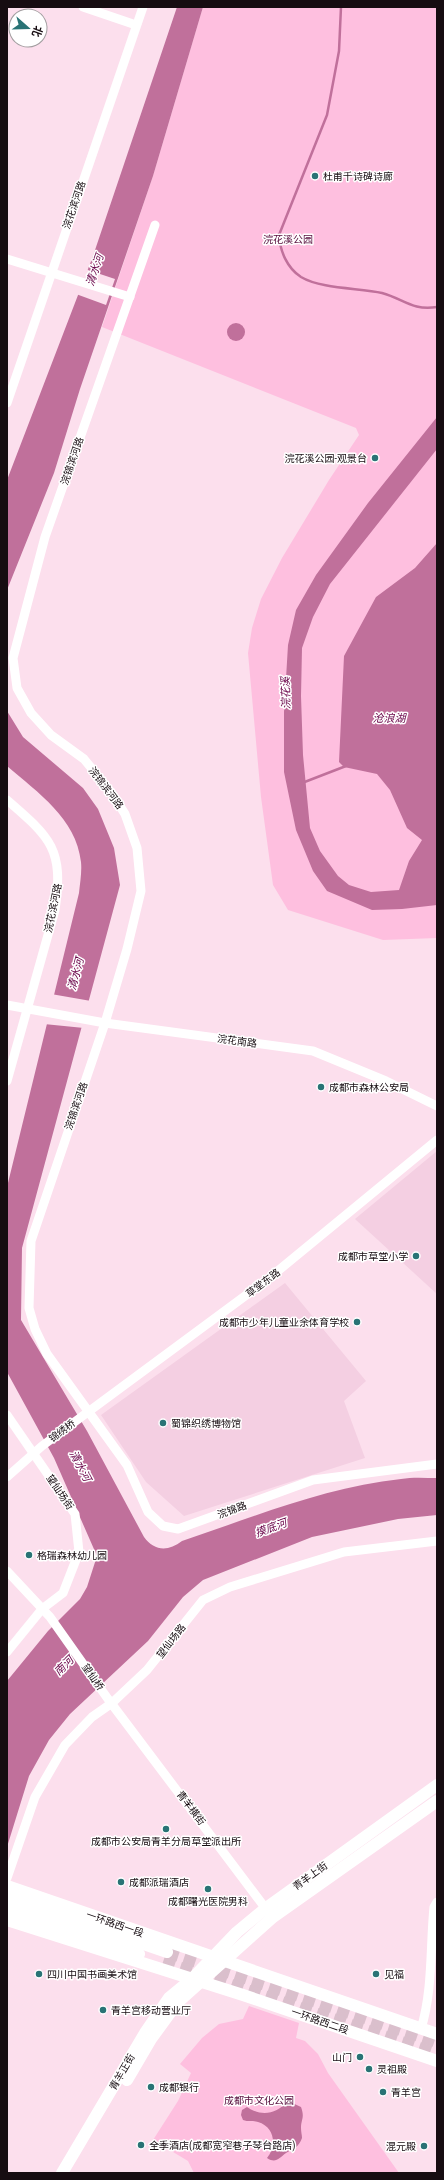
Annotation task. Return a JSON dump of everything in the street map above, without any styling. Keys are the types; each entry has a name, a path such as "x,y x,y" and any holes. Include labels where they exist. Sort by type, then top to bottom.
{"main road":[{"name":"青羊上街","path":"197,1981 211,1958 437,1785"},
{"name":"青羊上街","path":"197,1981 224,1962 269,1913 437,1801"},
{"name":"一环路西一段","path":"7,1886 224,1962"},
{"path":"7,1897 165,1957 7,1909"},
{"path":"7,1920 197,1981"},
{"path":"224,1962 437,2034"},
{"name":"一环路西二段","path":"197,1981 437,2061"},
{"name":"青羊正街","path":"62,2173 145,2033 169,1998 197,1981"},
{"name":"青羊正街","path":"70,2173 151,2039 178,2002 197,1981"}],"street":[{"path":"82,7 136,25"},
{"name":"浣花滨河路","path":"7,403 143,7"},
{"name":"浣锦滨河路","path":"90,1411 48,1354 35,1329 29,1308 31,1241 104,1023 127,949 141,891 137,848 125,814 111,792 84,760 51,735 31,713 17,688 13,658 45,537 156,225"},
{"path":"7,259 112,293 130,297"},
{"name":"浣花滨河路","path":"7,800 35,824 51,845 57,861 59,881 55,910 26,1009"},
{"name":"浣花南路","path":"7,1006 104,1023 313,1051 386,1081 437,1106"},
{"path":"7,1080 26,1009"},
{"name":"草堂东路","path":"82,1417 268,1279 437,1140"},
{"name":"浣锦路","path":"90,1411 127,1465 148,1512 163,1526 178,1529 313,1480 437,1464"},
{"name":"望仙场街","path":"7,1415 75,1514 79,1552 63,1593 42,1609 7,1652"},
{"name":"锦绣桥","path":"7,1477 33,1453 82,1417"},
{"name":"望仙场路","path":"7,1878 35,1796 65,1745 92,1717 147,1670 203,1600 230,1587 344,1552 437,1541"},
{"name":"望仙桥","path":"7,1572 50,1617 110,1701"},
{"name":"青羊横街","path":"110,1701 269,1913"},
{"path":"421,2029 425,2015 430,1977 430,1943 434,1907 437,1902"}],"shaded area":[{"name":"成都市草堂小学","path":"437,1151 437,1294 355,1219"},
{"path":"285,1283 366,1381 344,1401 365,1458 184,1516 146,1482 101,1415"}],"green space":[{"name":"浣花溪公园","path":"203,7 437,7 437,938 383,940 288,910 273,885 261,797 248,653 252,628 261,599 282,558 329,480 359,435 356,428 102,327 153,176"},
{"name":"成都市文化公园","path":"249,2006 299,2023 296,2038 305,2041 318,2054 328,2073 399,2173 194,2173 188,2161 153,2140 178,2101 191,2073 180,2064 202,2038 219,2024 243,2019"}],"water":[{"name":"清水河","path":"177,7 203,7 153,176 80,389 54,473 7,590 7,480 93,256"},
{"path":"236,323 242,326 245,332 242,338 236,341 230,338 227,332 230,326"},
{"name":"沧浪湖","path":"437,417 437,449 330,584 313,617 302,648 301,696 303,755 310,828 320,851 338,876 349,885 371,892 399,890 409,861 422,840 407,828 390,790 377,774 344,767 339,762 344,656 376,597 415,568 437,543 437,905 402,909 372,910 327,891 313,871 296,830 284,772 284,712 288,645 296,610 316,575 368,503"},
{"path":"7,711 23,737 83,788 98,809 114,848 120,885 22,1248 21,1320 87,1431 144,1537 152,1545 162,1548 172,1547 182,1541 317,1496 373,1483 405,1478 437,1478 437,1515 398,1519 312,1537 203,1580 183,1597 148,1641 70,1714 49,1740 29,1776 7,1847 7,1681 48,1631 80,1599 87,1587 97,1556 54,1458 7,1372 7,1187 79,893 81,862 78,846 64,819 43,797 7,766"},
{"path":"288,2101 301,2107 303,2114 301,2128 302,2138 297,2146 277,2160 270,2160 267,2158 273,2143 271,2132 264,2124 256,2121 243,2120 241,2115 242,2110 247,2107 258,2112 269,2113 279,2109"}],"pier":[{"path":"85,269 115,279 106,305 76,294"},
{"path":"51,994 91,1001 84,1028 44,1024"}],"waterway":[{"path":"341,7 339,51 327,115 279,235 281,247 285,259 292,269 301,277 309,281 329,286 382,293 414,306 428,308 437,307"},
{"path":"302,783 346,766"}],"tunnel":[{"path":"167,1952 437,2042"},
{"path":"163,1962 437,2054"}],"place":[{"name":"杜甫千诗碑诗廊","path":"315,176"},
{"name":"浣花溪公园-观景台","path":"375,458"},
{"name":"成都市森林公安局","path":"321,1087"},
{"name":"成都市草堂小学","path":"416,1256"},
{"name":"成都市少年儿童业余体育学校","path":"357,1322"},
{"name":"蜀锦织绣博物馆","path":"163,1423"},
{"name":"格瑞森林幼儿园","path":"29,1555"},
{"name":"成都市公安局青羊分局草堂派出所","path":"166,1829"},
{"name":"成都派瑞酒店","path":"121,1882"},
{"name":"成都曙光医院男科","path":"208,1889"},
{"name":"四川中国书画美术馆","path":"39,1974"},
{"name":"见福","path":"376,1974"},
{"name":"青羊宫移动营业厅","path":"103,2010"},
{"name":"山门","path":"360,2057"},
{"name":"灵祖殿","path":"369,2069"},
{"name":"成都银行","path":"151,2087"},
{"name":"青羊宫","path":"383,2092"},
{"name":"全季酒店(成都宽窄巷子琴台路店)","path":"141,2145"},
{"name":"混元殿","path":"424,2146"}],"water label":[{"name":"浣花溪","path":"286,693"},
{"name":"摸底河","path":"271,1528"},
{"name":"南河","path":"64,1666"}]}
